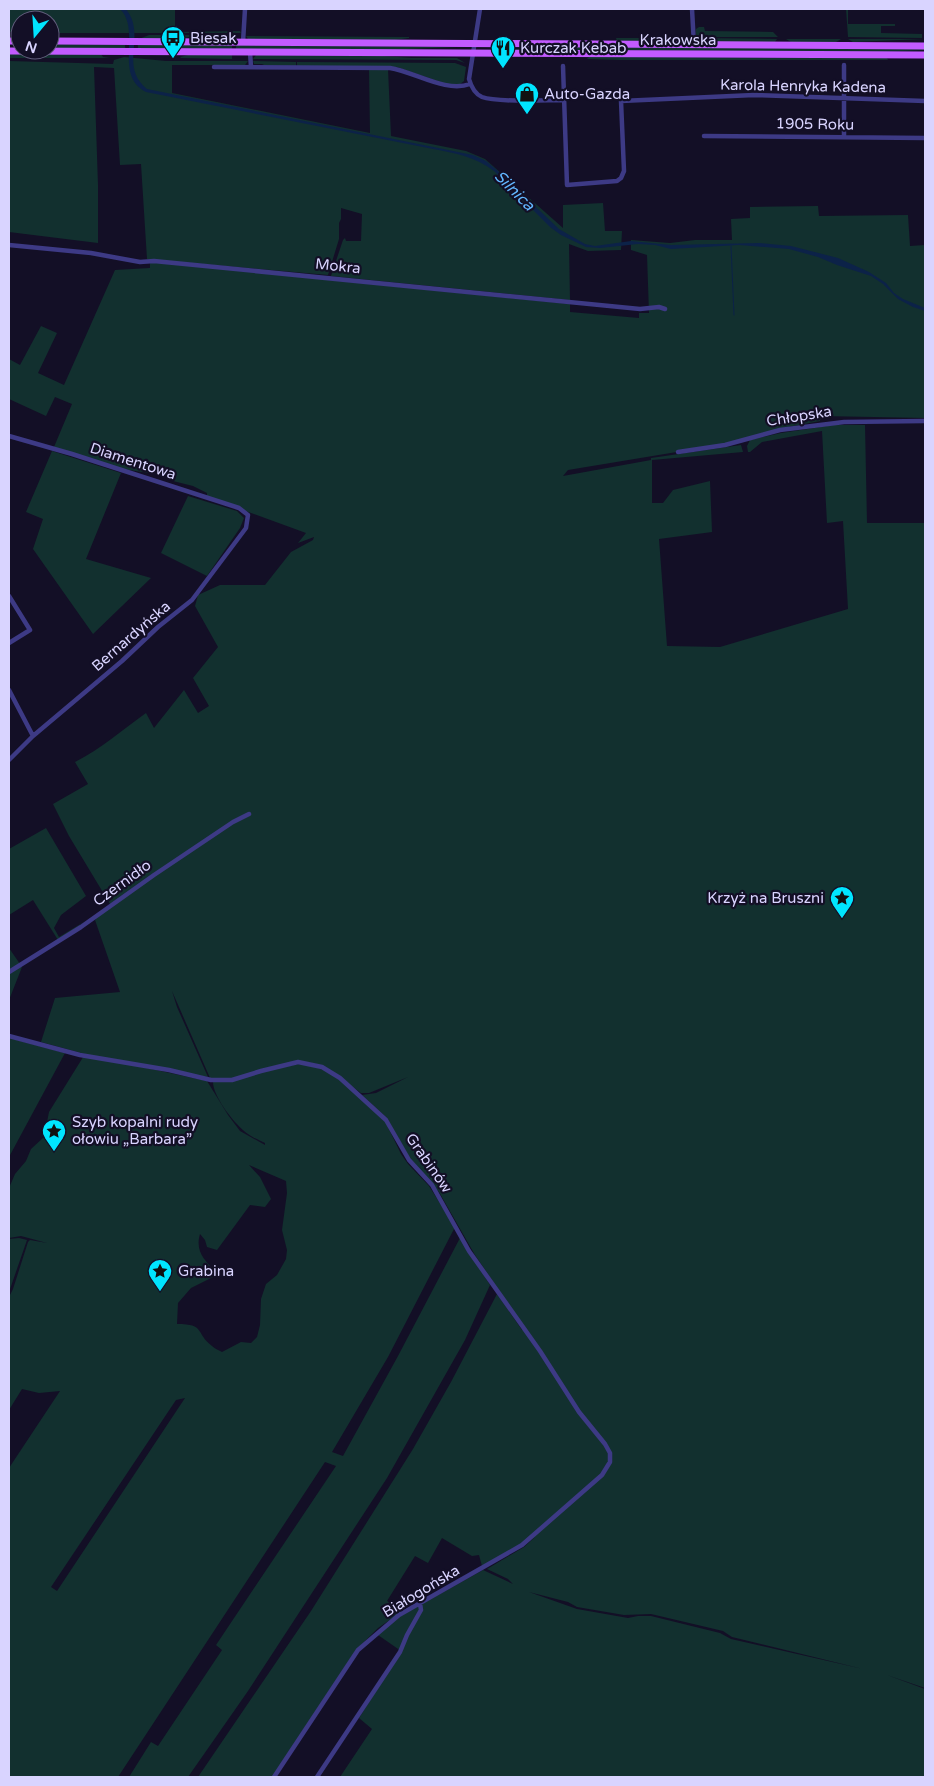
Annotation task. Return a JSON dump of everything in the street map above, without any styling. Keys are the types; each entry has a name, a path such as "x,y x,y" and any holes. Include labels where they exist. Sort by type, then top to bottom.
{"main road":[{"name":"Krakowska","path":"60,42 925,46"},
{"name":"Krakowska","path":"9,51 925,55"}],"street":[{"path":"243,42 245,9"},
{"path":"480,9 469,79 476,93 483,98 564,100 563,66"},
{"name":"Krakowska","path":"692,9 694,45"},
{"path":"250,52 251,67"},
{"path":"844,65 844,137"},
{"path":"214,67 390,68 402,70 448,86 461,88 470,84"},
{"name":"Karola Henryka Kadena","path":"564,100 567,184 617,181 621,178 624,171 621,101 754,95 925,101"},
{"name":"1905 Roku","path":"704,136 925,138"},
{"name":"Mokra","path":"9,245 98,254 140,262 154,260 640,309 659,307 665,309"},
{"name":"Chłopska","path":"678,452 725,445 780,430 844,422 925,421"},
{"name":"Diamentowa","path":"9,436 72,454 239,508 248,515"},
{"name":"Bernardyńska","path":"9,760 158,627 192,600 246,528 248,515"},
{"path":"9,596 30,630 9,642"},
{"path":"9,690 34,736"},
{"name":"Czernidło","path":"9,972 81,927 225,827 249,814"},
{"name":"Grabinów","path":"9,1036 80,1054 210,1080 232,1080 298,1062 322,1067 340,1078 386,1120 401,1149 416,1169 432,1185 469,1251 536,1344 580,1412 605,1444 610,1456"},
{"name":"Białogońska","path":"274,1777 358,1650 399,1615 522,1545 602,1475 610,1462 610,1456"},
{"path":"317,1777 400,1652 406,1635 422,1610 420,1604"}],"green space":[{"path":"9,9 175,9 175,32 240,31 241,33 60,33 60,10 10,10 9,32"},
{"path":"846,9 848,9 848,24 895,24 895,26 881,26 881,33 922,34 922,38 848,37"},
{"path":"704,27 705,31 773,32 778,37 696,37 696,29"},
{"path":"149,35 194,36 179,39 139,39"},
{"path":"246,36 409,38 395,40 248,39"},
{"path":"616,38 691,38 689,41 617,41"},
{"path":"697,38 777,39 775,42 700,42"},
{"path":"786,39 841,39 836,42 791,42"},
{"path":"848,39 924,39 853,42"},
{"path":"60,44 125,45 125,48 60,48"},
{"path":"138,45 232,45 232,49 138,48"},
{"path":"236,45 457,47 384,50 236,49"},
{"path":"570,47 925,50 882,52 491,50"},
{"path":"60,54 101,54 103,57 110,58 60,58"},
{"path":"188,55 232,55 232,59 180,57"},
{"path":"256,55 457,58 465,63 456,60 253,59"},
{"path":"124,57 166,61 248,61 245,65 172,65 172,93 370,133 369,69 388,69 391,136 466,151 485,159 563,228 563,205 603,203 605,231 622,231 621,250 588,251 569,244 570,300 331,276 343,240 345,238 346,241 361,241 362,214 341,208 339,239 328,275 147,259 141,164 120,165 114,68 94,67 98,243 9,232 9,61 113,64 114,60"},
{"path":"589,57 887,58 888,60 587,59"},
{"path":"253,61 296,62 296,66 254,64"},
{"path":"297,62 455,63 466,67 464,81 459,85 452,86 397,67 297,66"},
{"path":"818,206 819,216 908,215 910,246 925,245 925,418 821,416 820,421 783,428 725,444 568,470 563,476 651,460 651,458 741,445 743,452 652,460 652,503 663,503 673,490 710,481 712,532 659,539 667,646 720,647 848,609 843,521 827,523 822,431 762,442 748,452 747,446 750,440 834,425 865,425 867,523 925,523 925,1688 887,1675 925,1689 925,1777 340,1777 372,1729 359,1718 401,1651 378,1635 399,1617 483,1570 513,1584 508,1579 487,1569 524,1547 535,1537 482,1566 479,1555 472,1556 442,1538 428,1563 415,1556 387,1601 403,1611 378,1628 356,1650 272,1777 198,1777 311,1611 413,1449 497,1294 522,1330 525,1328 475,1255 439,1192 411,1160 387,1118 362,1095 376,1093 408,1077 369,1093 361,1093 338,1075 323,1066 312,1063 301,1062 278,1065 241,1076 298,1064 317,1067 339,1078 385,1121 401,1154 429,1186 455,1227 388,1357 332,1452 343,1456 460,1238 490,1285 465,1340 387,1478 248,1691 188,1777 129,1777 151,1742 158,1746 222,1650 216,1645 336,1466 325,1462 118,1777 9,1777 9,1468 60,1391 39,1393 22,1389 9,1410 9,1295 13,1289 28,1242 30,1240 47,1243 21,1236 9,1238 9,1188 15,1174 26,1161 31,1149 44,1137 49,1112 85,1054 41,1042 55,998 120,992 95,920 110,904 69,836 53,804 88,784 75,762 103,745 146,713 154,728 184,690 198,713 209,706 193,678 218,647 195,606 198,595 220,585 265,585 291,552 313,540 314,537 298,543 306,533 207,497 207,493 193,486 173,481 167,476 123,469 54,447 72,404 55,397 46,416 9,399 9,359 20,365 41,326 57,333 38,373 64,385 115,270 150,268 150,262 570,304 570,312 639,318 639,313 649,313 647,255 631,250 631,240 670,243 695,240 732,240 731,219 750,218 750,207","holes":["172,991 210,1078 231,1078 213,1082 221,1103 232,1118 243,1130 265,1143 265,1145 240,1131 228,1115 207,1081 142,1067 208,1077 177,1007","249,1165 286,1181 287,1193 282,1230 287,1250 286,1259 277,1275 266,1284 261,1299 260,1325 257,1337 251,1343 241,1342 222,1352 214,1348 196,1328 186,1324 177,1324 178,1303 191,1288 215,1276 216,1272 204,1259 200,1250 200,1234 205,1240 207,1247 217,1250 250,1205 265,1207 271,1199 260,1177","185,1398 57,1591 51,1587 176,1400","529,1592 568,1602 577,1607 624,1615 651,1614 723,1631 732,1637 863,1669 731,1639 720,1633 651,1616 628,1618 577,1609"]},
{"path":"52,451 121,473 86,559 151,578 93,634 33,549 43,519 26,512"},
{"path":"188,496 237,511 244,518 240,528 207,576 161,553"},
{"path":"46,828 86,896 61,915 54,928 59,937 87,920 58,940 33,900 9,915 9,849"},
{"path":"9,948 20,964 9,971"},
{"path":"22,967 9,1000 9,974"},
{"path":"9,1038 65,1053 9,1157"},
{"path":"19,1238 27,1240 9,1292 9,1239"}],"water":[{"name":"Silnica","path":"120,9 126,9 133,21 134,66 136,74 147,89 473,155 486,161 498,171 559,229 585,244 595,246 631,241 671,245 760,243 791,246 838,258 869,272 886,283 894,293 925,308 925,311 898,299 883,284 871,276 789,249 739,245 671,249 655,245 638,244 600,248 586,247 561,235 550,227 494,171 480,162 465,156 146,92 136,84 131,75 129,64 129,29 126,18"}],"waterway":[{"path":"731,246 734,315"}],"place":[{"name":"Biesak","path":"173,59"},
{"name":"Kurczak Kebab","path":"503,69"},
{"name":"Auto-Gazda","path":"527,115"},
{"name":"Krzyż na Bruszni","path":"842,919"},
{"name":"Szyb kopalni rudy ołowiu „Barbara”","path":"54,1152"},
{"name":"Grabina","path":"160,1292"}]}
